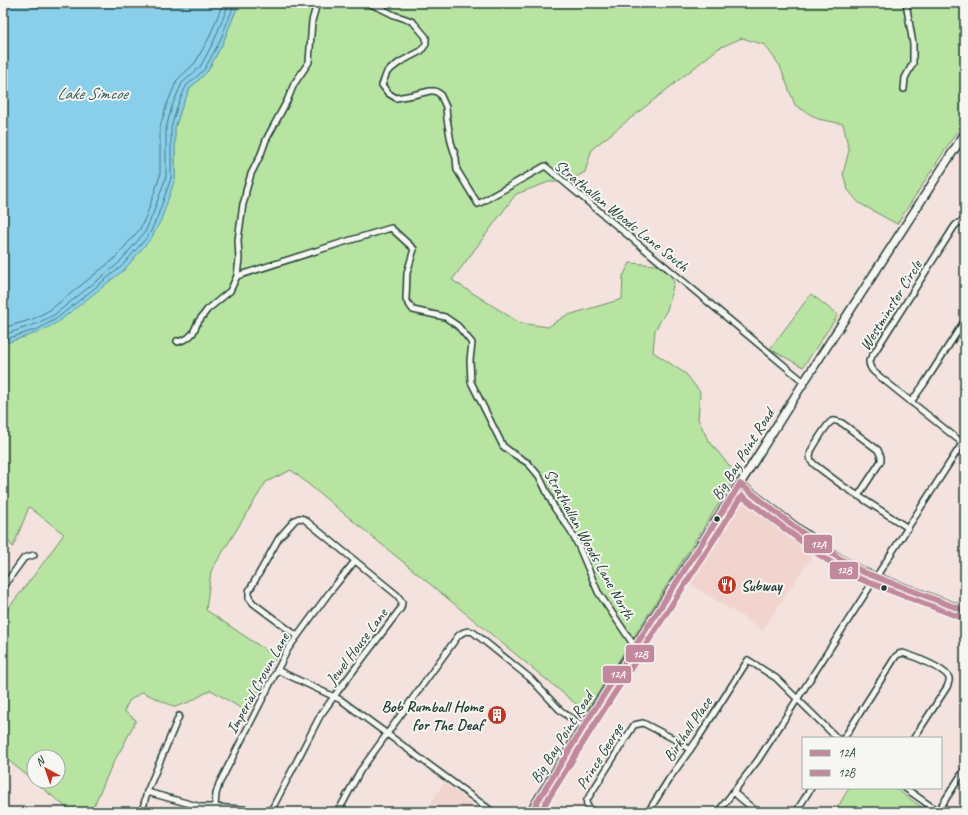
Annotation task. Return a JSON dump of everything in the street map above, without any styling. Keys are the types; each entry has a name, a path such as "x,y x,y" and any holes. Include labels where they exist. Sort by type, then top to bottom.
{"main road":[{"name":"Big Bay Point Road","path":"531,812 584,726 804,382 964,138"},
{"path":"740,484 834,556 850,566 965,611"}],"street":[{"path":"177,341 178,342 188,338 193,333 198,322 207,310 230,291 237,276 239,259 238,240 246,191 251,174 266,140 287,101 294,84 308,62 312,21 317,3"},
{"name":"Strathallan Woods Lane South","path":"368,3 413,22 426,37 426,44 421,51 400,62 387,72 382,85 388,93 396,98 430,91 435,91 440,94 446,107 457,170 478,204 545,166 804,382"},
{"path":"382,9 385,3"},
{"path":"904,90 905,78 913,63 913,44 906,3"},
{"name":"Westminster Circle","path":"964,443 871,369 869,361 954,227 960,222 965,222"},
{"name":"Strathallan Woods Lane North","path":"237,276 391,228 414,249 407,273 406,300 413,310 445,317 458,326 472,343 470,360 471,382 503,446 528,463 539,476 555,509 576,540 590,569 598,592 635,647"},
{"path":"911,402 965,320"},
{"path":"858,496 881,457 878,450 842,423 832,421 811,450 810,459 815,465 843,486 858,496 908,528"},
{"path":"718,812 758,760 964,443"},
{"name":"Jewel House Lane","path":"147,792 201,808 215,807 265,811 270,810 320,716 401,608 402,602 397,595 304,519 299,518 286,529 249,591 249,598 253,603 297,636"},
{"path":"3,587 24,558 34,555"},
{"name":"Imperial Crown Lane","path":"215,807 216,793 219,784 288,649 329,593 355,561"},
{"path":"338,812 360,771 458,636 465,632 473,632 530,678 559,709 584,726"},
{"path":"845,737 896,656 903,653 928,663 942,671 946,674 949,682 915,737"},
{"name":"Birkhall Place","path":"648,812 748,660 776,678 798,699"},
{"path":"277,670 341,700 493,812"},
{"path":"798,699 836,737"},
{"path":"142,812 147,792 179,716"},
{"name":"Prince George","path":"595,812 588,806 586,803 587,800 634,725 643,723 676,740 690,750"},
{"path":"906,789 938,812 965,769"},
{"path":"796,812 810,789"},
{"path":"733,792 757,812"}],"shaded area":[{"path":"743,499 815,553 763,630 689,583"},
{"path":"444,783 467,801 481,812 425,812"}],"green space":[{"path":"239,3 965,3 965,119 897,224 859,203 848,190 843,174 849,150 843,124 818,119 795,105 780,66 765,45 742,38 719,48 592,149 585,172 567,182 549,182 516,194 452,280 520,323 548,327 565,316 622,299 623,276 630,263 656,265 667,270 674,282 667,310 655,330 653,352 686,374 700,392 698,419 708,440 737,475 586,712 291,470 266,482 211,571 206,610 276,657 247,712 211,690 189,702 175,707 142,692 129,701 124,711 136,720 114,761 91,812 72,812 44,789 66,789 66,749 26,749 26,775 3,756 3,615 64,534 29,507 13,547 3,535 3,344 39,332 175,179 175,128 190,88 207,72 222,45"},
{"path":"811,294 838,315 803,367 770,349"},
{"path":"848,789 896,789 928,812 835,812"}],"water":[{"name":"Lake Simcoe","path":"3,3 239,3 222,45 207,72 190,88 181,109 175,128 175,179 161,220 152,237 124,270 58,322 39,332 3,344"}],"transit line":[{"name":"12A","path":"531,812 589,718 740,484 800,531 847,563 863,572 965,611"},
{"name":"12B","path":"540,812 596,722 742,496 821,556 843,570 860,579 962,618"}],"place":[{"name":"Subway","path":"727,585"},
{"name":"Bob Rumball Home for The Deaf","path":"497,715"}]}
